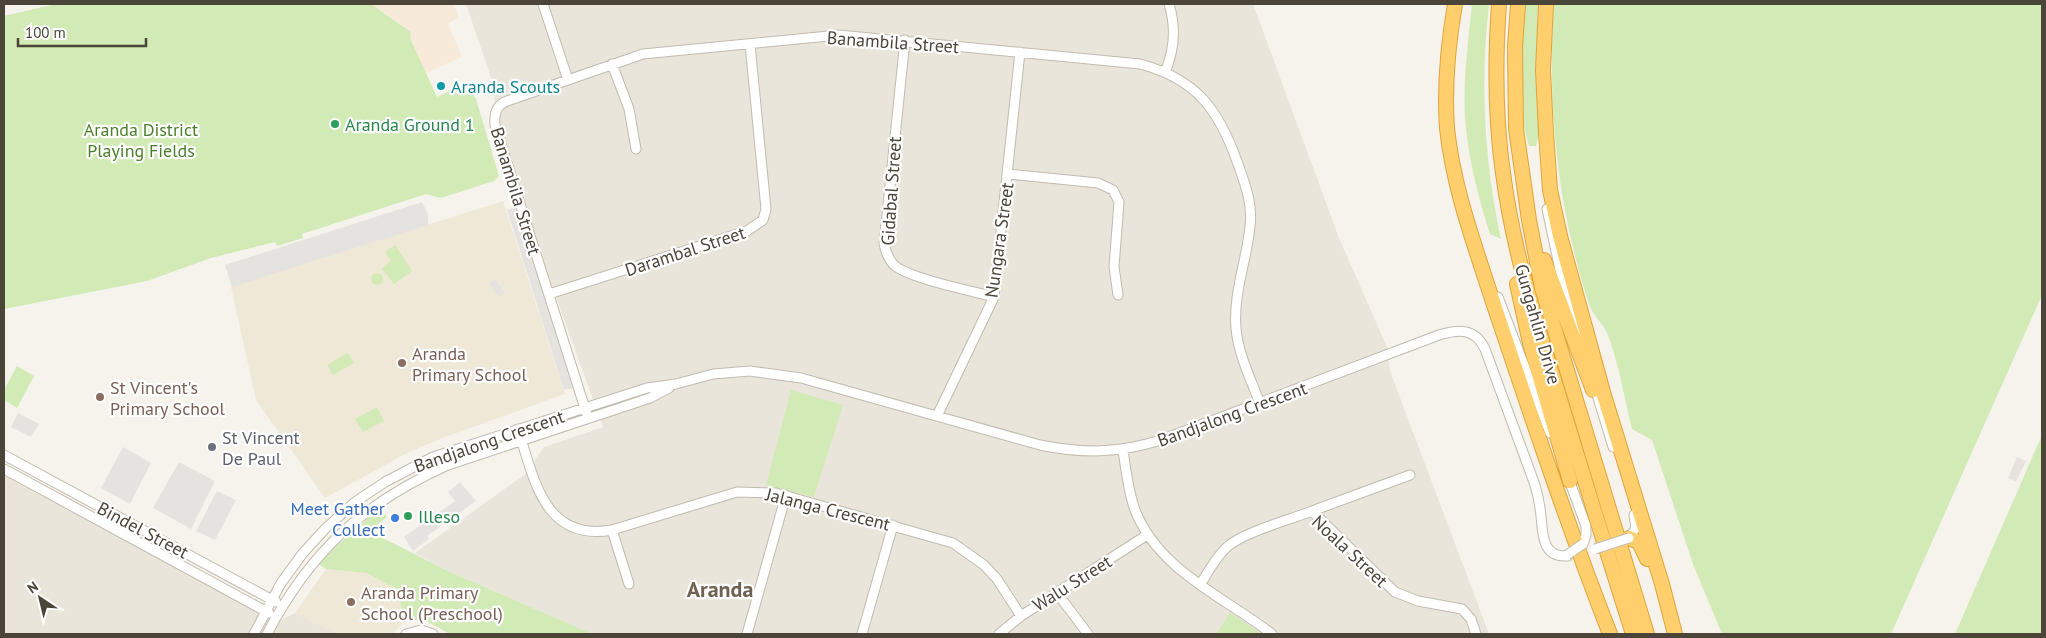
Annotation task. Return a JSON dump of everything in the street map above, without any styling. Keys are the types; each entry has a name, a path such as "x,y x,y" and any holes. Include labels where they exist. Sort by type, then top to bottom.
{"highway":[{"path":"1455,4 1448,47 1446,86 1448,128 1465,214 1477,258 1530,416 1610,634"},
{"name":"Gungahlin Drive","path":"1499,4 1497,92 1503,173 1509,213 1526,288 1632,634"},
{"name":"Gungahlin Drive","path":"1518,4 1515,47 1515,106 1529,220 1542,288 1648,634"},
{"path":"1546,4 1543,70 1550,190 1580,313 1662,584 1675,634"},
{"path":"1503,173 1502,207 1523,314 1570,481"},
{"path":"1529,220 1605,423"},
{"path":"1629,538 1637,540 1643,549 1671,634"}],"street":[{"path":"543,4 568,80"},
{"path":"1165,72 1173,48 1174,32 1170,4"},
{"name":"Banambila Street","path":"588,418 494,118 495,111 501,103 643,54 839,36 905,40 1140,64 1165,72 1196,91 1216,113 1229,138 1246,187 1251,224 1236,301 1236,329 1242,357 1260,404"},
{"name":"Gidabal Street","path":"905,40 884,244 888,256 892,264 906,272 994,297"},
{"name":"Darambal Street","path":"549,294 752,230 763,220 766,209 750,44"},
{"name":"Nungara Street","path":"937,416 994,297 1020,52"},
{"path":"612,64 628,109 636,150"},
{"path":"1008,174 1098,183 1113,190 1120,202 1114,267 1118,295"},
{"path":"1550,190 1546,206 1560,270 1636,520 1635,531 1629,538"},
{"path":"1465,214 1480,245 1558,454 1570,481 1586,526 1588,548"},
{"name":"Bandjalong Crescent","path":"254,634 271,599 303,553 343,513 400,472 448,452 647,388 676,384 713,374 738,371 776,373 1064,450 1100,453 1123,450 1161,440 1452,331 1471,332 1479,338 1485,349 1535,485 1539,499 1544,544 1552,553 1567,556 1588,548 1629,538"},
{"name":"Bandjalong Crescent","path":"267,634 276,616 299,582 335,538 352,522 388,496 417,479 448,465 650,398 676,384"},
{"name":"Jalanga Crescent","path":"518,429 538,492 556,516 570,526 586,532 612,530 737,492 756,491 786,495 953,543 969,552 997,579 1021,616"},
{"path":"1123,450 1135,510 1148,536 1172,564 1272,634"},
{"name":"Bindel Street","path":"4,455 283,606"},
{"name":"Bindel Street","path":"4,469 276,616"},
{"path":"1312,511 1410,475"},
{"path":"747,634 786,495"},
{"path":"79,510 85,499"},
{"name":"Noala Street","path":"1200,584 1218,558 1239,539 1312,511 1395,592 1406,598 1462,609 1471,619 1476,634"},
{"path":"862,634 893,525"},
{"path":"612,530 629,584"},
{"name":"Walu Street","path":"999,634 1021,616 1148,536"},
{"path":"182,566 187,554"},
{"path":"1057,593 1088,634"},
{"path":"406,634 421,630 433,634"}],"shaded area":[{"path":"371,4 451,4 457,10 458,17 448,24 462,57 426,73 410,38 411,31"},
{"path":"466,4 1253,4 1339,238 1387,347 1390,371 1489,634 593,634 450,572 415,553 524,475 544,447 603,427 535,239 496,121 494,86"},
{"name":"Aranda Primary School","path":"503,201 565,394 445,437 405,454 325,498 256,400 231,287"},
{"path":"422,202 428,214 428,225 232,287 225,265"},
{"path":"516,207 574,388 564,390 507,210"},
{"path":"495,279 505,293 499,297 489,284"},
{"path":"18,413 39,424 31,437 11,427"},
{"path":"123,447 151,463 130,504 101,488"},
{"path":"2017,457 2026,461 2016,482 2008,478"},
{"path":"179,462 215,481 191,529 153,508"},
{"path":"4,472 278,621 295,613 339,634 4,634"},
{"path":"460,482 476,501 427,536 429,539 413,551 404,537 455,501 448,492"},
{"path":"217,491 236,500 215,540 196,531"},
{"name":"Aranda Primary School (Preschool)","path":"326,569 367,573 396,589 406,620 393,634 339,634 295,613"}],"green space":[{"name":"Aranda District Playing Fields","path":"56,4 371,4 411,32 410,38 437,97 454,89 457,94 468,88 476,99 499,176 494,181 441,198 426,194 302,234 303,238 277,246 275,242 211,258 147,281 4,309 4,16"},
{"path":"1472,4 1489,4 1485,63 1485,122 1495,210 1501,239 1490,234 1474,177 1466,133 1465,76"},
{"path":"1525,4 1538,4 1536,68 1540,130 1536,146 1529,146 1522,112 1521,75"},
{"path":"1554,4 2042,4 2042,295 1891,634 1722,634 1693,564 1652,440 1632,429 1611,344 1605,329 1590,308 1578,267 1562,193 1557,156 1552,80"},
{"path":"395,245 412,271 394,284 382,269 391,261 385,252"},
{"path":"377,273 383,279 377,285 371,279"},
{"path":"348,353 354,363 333,375 327,365"},
{"path":"17,366 34,376 17,408 4,400 4,390"},
{"path":"791,390 843,405 814,497 766,485"},
{"path":"377,407 384,421 363,432 355,419"},
{"path":"2042,435 2042,634 1955,634"},
{"path":"379,509 387,517 369,531 450,572 593,634 450,634 424,620 406,620 396,589 367,573 326,569 317,563"},
{"path":"1230,613 1262,634 1216,634"}],"place":[{"name":"Aranda Scouts","path":"441,86"},
{"name":"Aranda Ground 1","path":"335,124"},
{"name":"Aranda Primary School","path":"402,363"},
{"name":"St Vincent's Primary School","path":"100,397"},
{"name":"St Vincent De Paul","path":"212,447"},
{"name":"Illeso","path":"408,516"},
{"name":"Meet Gather Collect","path":"395,518"},
{"name":"Aranda Primary School (Preschool)","path":"351,602"}],"district":[{"name":"Aranda","path":"720,589"}]}
